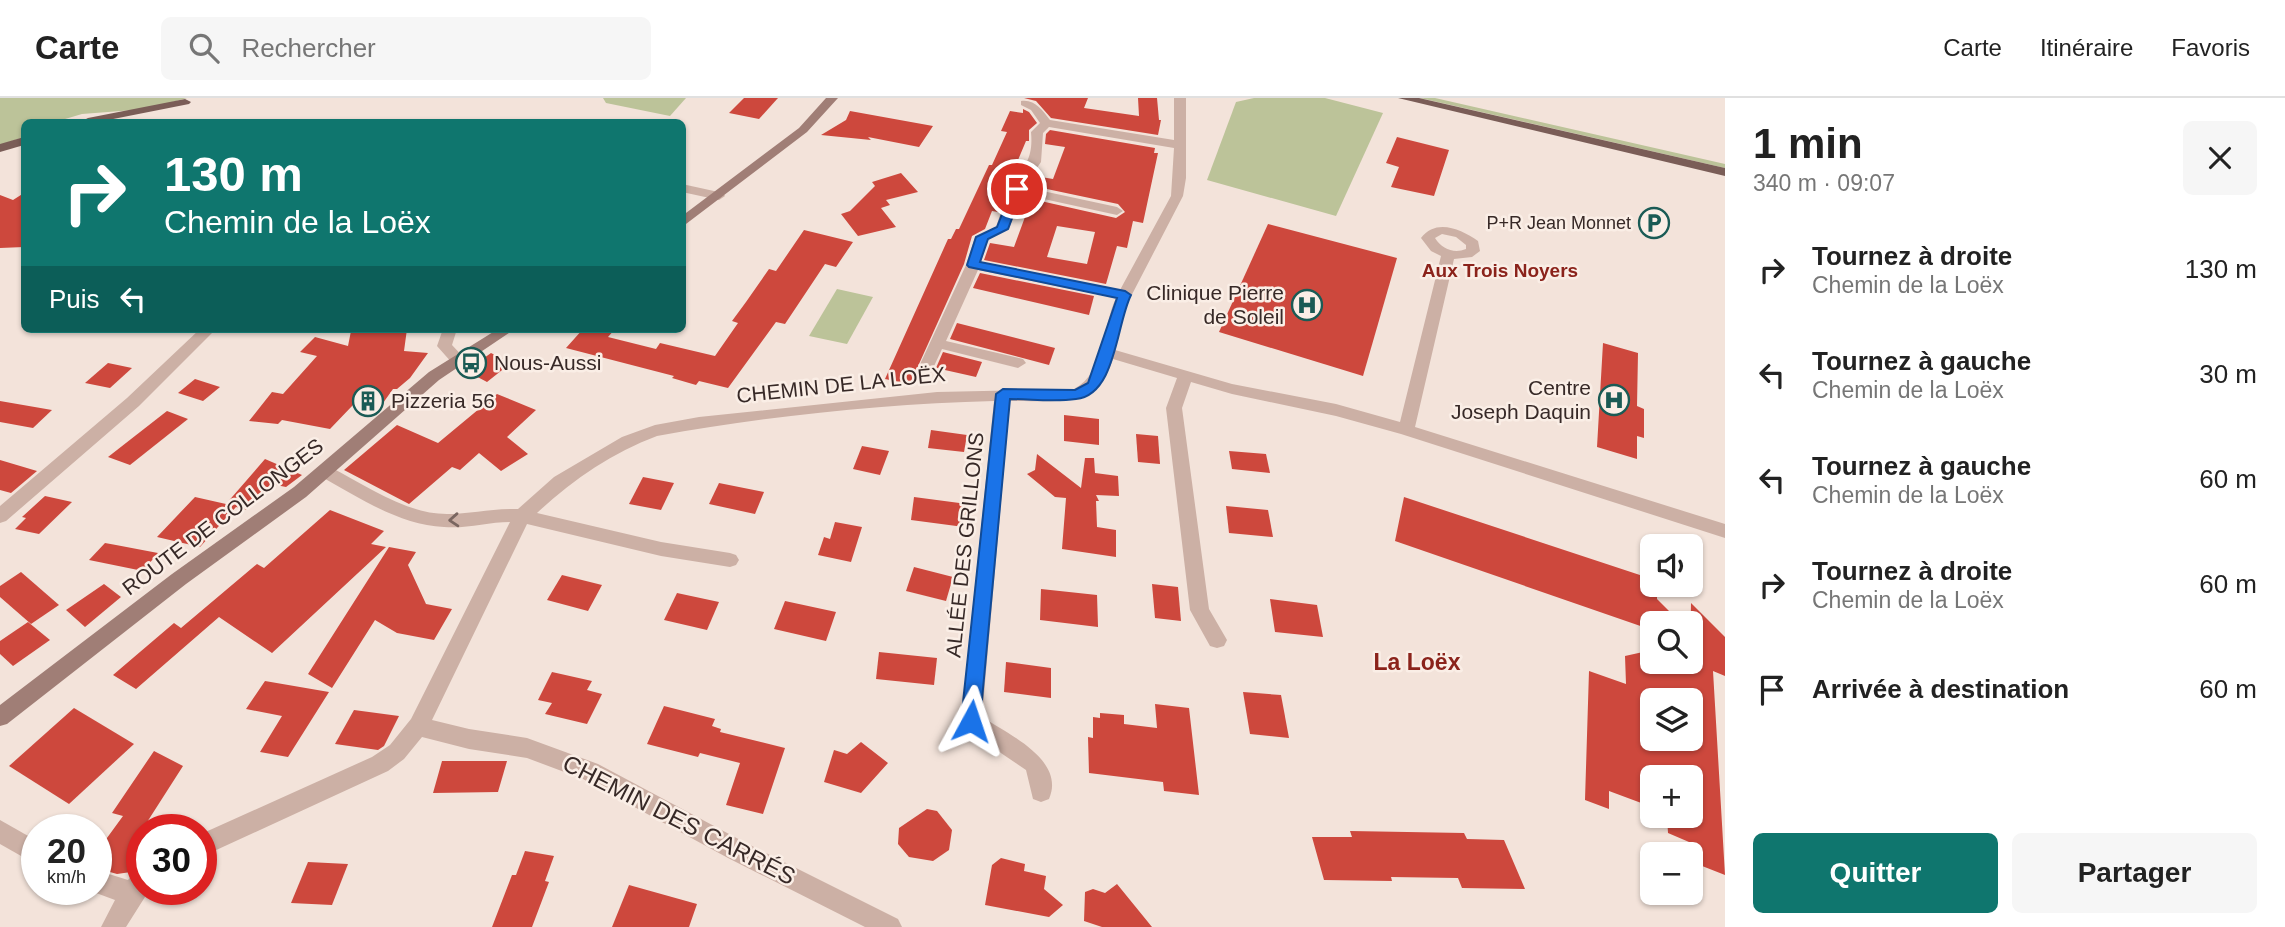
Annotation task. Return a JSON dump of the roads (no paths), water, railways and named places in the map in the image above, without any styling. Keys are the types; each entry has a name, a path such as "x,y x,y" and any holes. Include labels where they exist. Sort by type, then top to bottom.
{"main road":[{"path":"1404,98 1725,172"},
{"path":"1451,98 1725,160"},
{"path":"105,119 189,101 128,119"},
{"path":"0,149 21,144"}],"street":[{"path":"686,220 803,130 832,98"},
{"name":"CHEMIN DE LA LOËX","path":"418,726 522,516 560,481 628,441 655,431 830,408 937,397 1003,394 1064,396 1087,391 1098,379 1119,307 1177,196 1181,101"},
{"path":"1025,103 1035,108 1046,123 1180,145"},
{"name":"CHEMIN DE LA LOËX","path":"923,375 973,265 982,237 1002,229 1017,189 1030,174 1040,151 1037,132 1046,123"},
{"path":"686,189 719,197"},
{"path":"1017,189 1116,211"},
{"path":"1406,430 1448,254"},
{"path":"973,265 1125,295"},
{"path":"0,516 133,402 205,333"},
{"path":"449,333 444,346 458,360"},
{"name":"ROUTE DE COLLONGES","path":"0,717 180,579 300,492 434,376 502,333"},
{"name":"CHEMIN DE LA LOËX","path":"936,343 1018,363"},
{"path":"1106,352 1233,389 1336,410 1406,430 1725,531"},
{"path":"1186,375 1174,408 1200,610 1217,640"},
{"name":"ALLÉE DES GRILLONS","path":"1003,394 971,721 1034,763 1041,792"},
{"path":"324,471 397,509 425,519 448,521 497,515 522,516 661,549 730,560"},
{"path":"217,839 380,764 397,752 418,726"},
{"name":"CHEMIN DES CARRÉS","path":"418,726 469,739 527,748 590,771 736,850 890,927"},
{"path":"0,831 21,844"},
{"path":"113,927 126,905"}],"place":[{"name":"P+R Jean Monnet","path":"1654,223"},
{"name":"Clinique Pierre de Soleil","path":"1307,305"},
{"name":"Nous-Aussi","path":"471,363"},
{"name":"Centre Joseph Daquin","path":"1614,400"},
{"name":"Pizzeria 56","path":"368,401"}],"district":[{"name":"Aux Trois Noyers","path":"1500,270"},
{"name":"La Loëx","path":"1417,662"}]}
